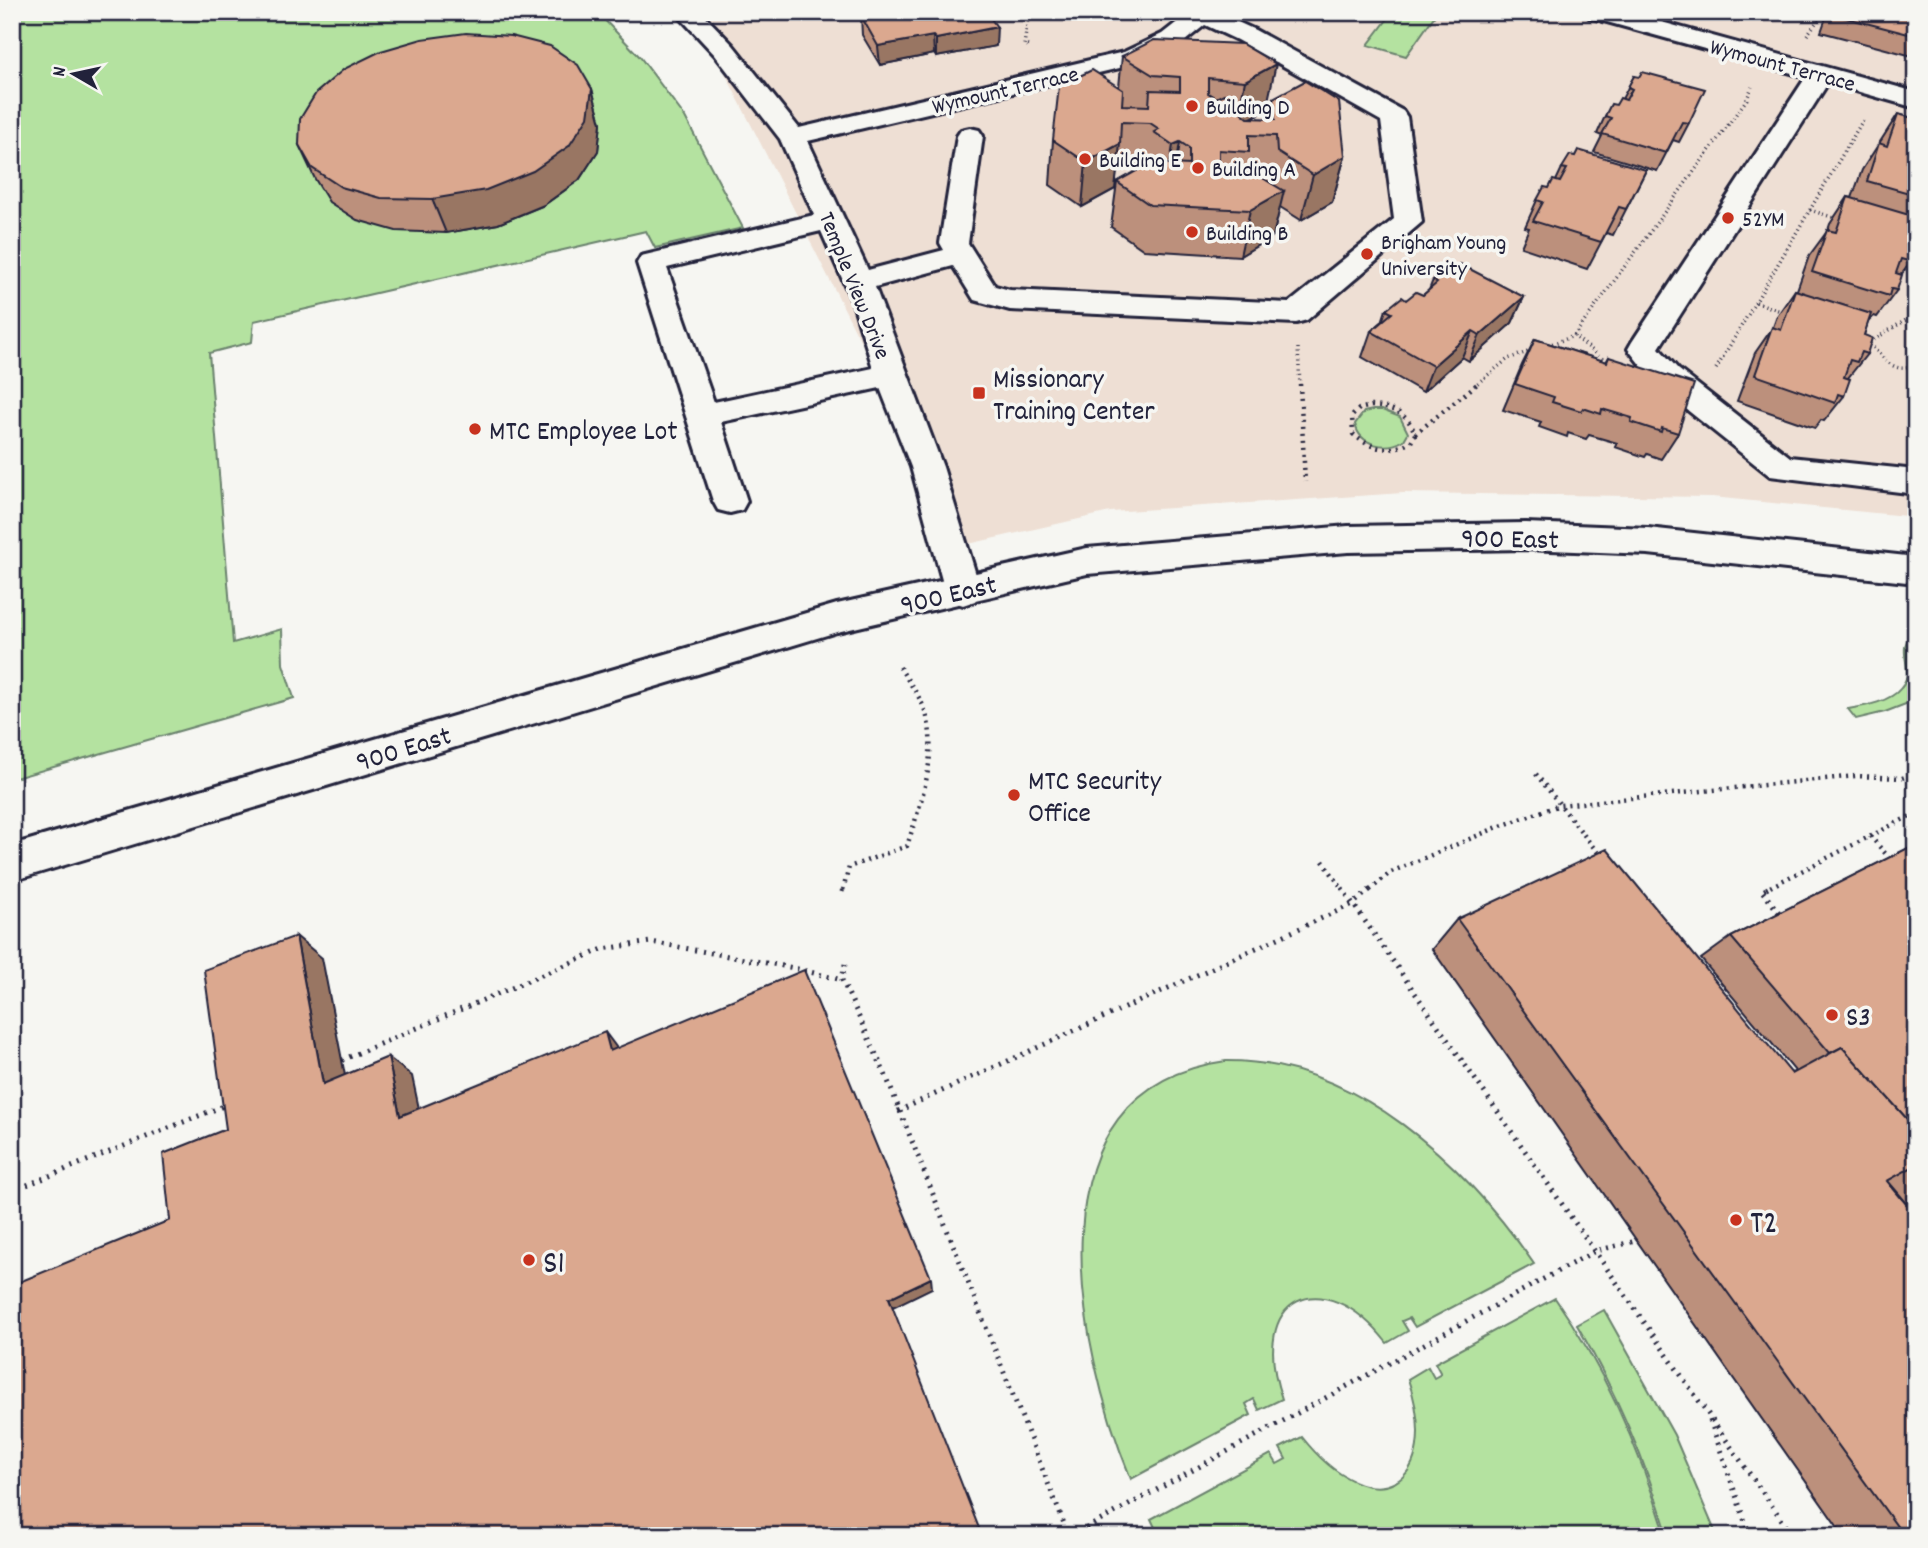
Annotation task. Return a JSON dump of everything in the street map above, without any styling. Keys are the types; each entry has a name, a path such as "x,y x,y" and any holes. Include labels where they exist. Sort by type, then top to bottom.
{"street":[{"name":"Temple View Drive","path":"687,12 723,50 793,137 859,282 927,467 963,591"},
{"name":"Wymount Terrace","path":"1607,13 1916,100"},
{"name":"Wymount Terrace","path":"793,137 1132,58 1163,46 1190,28 1203,14"},
{"path":"970,136 954,243 984,293 1010,300 1296,313 1408,222 1394,117 1203,14"},
{"path":"1822,74 1643,349 1676,384 1782,468 1916,481"},
{"path":"730,500 651,263 831,220"},
{"path":"859,282 961,255"},
{"path":"703,415 891,375"},
{"name":"900 East","path":"12,863 837,618 1087,561 1260,545 1526,536 1648,541 1916,570"}],"path":[{"path":"1805,38 1824,12"},
{"path":"1547,345 1574,336 1747,99 1756,77"},
{"path":"1574,336 1631,380 1676,384 1714,372 1863,120"},
{"path":"1810,210 1849,223"},
{"path":"1756,302 1794,315"},
{"path":"1296,313 1305,482"},
{"path":"1870,342 1906,320"},
{"path":"1857,337 1870,342 1882,360 1895,367 1910,369 1916,365"},
{"path":"1415,434 1407,417 1384,406 1359,409 1352,416 1353,433 1368,446 1379,450 1402,448 1411,442 1415,434 1508,359 1534,350"},
{"path":"842,892 849,867 907,846 923,796 928,744 925,710 899,666"},
{"path":"898,1111 1353,904 1391,872 1497,827 1560,805 1856,776 1902,778 1916,773"},
{"path":"1536,774 1610,868"},
{"path":"1783,917 1762,891 1916,813"},
{"path":"1870,836 1893,862"},
{"path":"1323,861 1793,1536"},
{"path":"342,1060 603,949 650,942 842,979"},
{"path":"845,964 842,979 886,1076 1070,1536 1595,1251 1636,1241"},
{"path":"12,1191 237,1100"},
{"path":"1707,1412 1750,1536"}],"shaded area":[{"name":"Brigham Young University","path":"694,12 1916,12 1916,517 1712,497 1403,493 1110,512 964,545"}],"green space":[{"path":"12,12 597,12 640,57 685,117 743,228 655,248 646,231 254,321 252,342 209,353 233,643 282,629 283,664 294,698 12,779"},
{"path":"1393,12 1423,12 1435,15 1406,56 1368,45"},
{"path":"1382,410 1400,417 1408,433 1404,440 1382,446 1362,437 1355,424 1364,412"},
{"path":"1916,634 1916,700 1856,719 1848,709 1884,700 1896,693 1906,681 1906,645"},
{"path":"1226,1061 1274,1065 1319,1078 1362,1098 1403,1125 1441,1156 1475,1190 1534,1264 1415,1327 1409,1318 1402,1321 1408,1331 1387,1343 1362,1317 1338,1302 1316,1297 1297,1302 1283,1315 1274,1336 1274,1364 1282,1399 1259,1410 1254,1399 1246,1404 1251,1415 1131,1479 1111,1425 1095,1362 1084,1296 1082,1231 1092,1171 1118,1119 1161,1081"},
{"path":"1555,1298 1590,1353 1620,1413 1666,1536 1159,1536 1151,1519 1271,1454 1277,1464 1286,1459 1280,1448 1302,1437 1328,1465 1353,1481 1376,1486 1395,1482 1409,1469 1417,1447 1417,1416 1408,1379 1428,1367 1434,1378 1441,1374 1435,1363"},
{"path":"1604,1310 1674,1435 1717,1536 1668,1536 1629,1428 1577,1325"}],"building":[{"path":"878,12 986,12 997,27 936,39 933,36 878,46 861,16"},
{"path":"1916,12 1916,36 1831,14"},
{"path":"466,33 511,36 550,46 578,65 592,89 588,117 569,146 533,171 486,190 432,199 381,198 341,187 312,168 299,145 300,119 316,93 344,69 381,51 422,39"},
{"path":"1154,40 1242,44 1276,64 1245,81 1208,78 1208,93 1216,98 1224,94 1249,110 1242,113 1248,118 1275,119 1273,98 1305,81 1339,102 1345,156 1313,175 1277,152 1276,136 1249,135 1249,152 1219,150 1219,167 1248,169 1284,191 1250,210 1150,205 1117,182 1151,163 1189,165 1189,148 1180,142 1173,145 1154,132 1159,129 1150,123 1121,122 1120,144 1086,162 1053,140 1059,86 1092,70 1123,90 1122,105 1149,106 1150,90 1180,91 1180,77 1153,75 1122,56"},
{"path":"1642,72 1705,89 1689,123 1682,122 1666,153 1602,134 1611,118 1605,116 1611,104 1616,105 1620,98 1626,100 1632,89 1628,87 1634,76 1639,77"},
{"path":"1898,114 1916,119 1916,195 1867,181 1879,143 1887,146"},
{"path":"1578,150 1646,170 1626,209 1619,207 1601,242 1533,221 1543,202 1537,200 1544,187 1549,188 1553,180 1560,182 1567,169 1562,168 1570,155 1575,156"},
{"path":"1848,197 1916,217 1913,237 1916,238 1916,253 1911,252 1908,261 1901,259 1896,273 1902,275 1897,290 1891,289 1889,296 1812,272 1827,230 1836,232"},
{"path":"1460,264 1524,297 1480,335 1473,331 1433,366 1371,331 1392,313 1386,310 1402,297 1406,300 1416,292 1423,295 1437,283 1433,280 1448,268 1453,270"},
{"path":"1795,290 1871,314 1864,335 1872,338 1867,354 1861,352 1857,362 1850,360 1844,377 1850,379 1844,396 1838,394 1835,403 1755,375 1772,327 1781,330"},
{"path":"1535,339 1607,362 1609,357 1694,384 1678,433 1662,428 1661,432 1631,422 1632,418 1602,409 1601,414 1583,408 1581,411 1552,402 1554,397 1515,384"},
{"name":"S3","path":"1916,844 1916,1129 1842,1047 1830,1053 1731,937"},
{"name":"T2","path":"1607,849 1792,1074 1842,1047 1916,1129 1916,1165 1887,1181 1916,1216 1916,1536 1904,1536 1457,919"},
{"name":"S1","path":"296,936 323,1084 388,1057 400,1116 605,1032 610,1051 804,970 931,1278 889,1298 982,1536 12,1536 12,1285 170,1220 163,1154 226,1129 204,970"}],"place":[{"name":"Building D","path":"1192,106"},
{"name":"Building E","path":"1085,159"},
{"name":"Building A","path":"1198,168"},
{"name":"52YM","path":"1728,218"},
{"name":"Building B","path":"1192,232"},
{"name":"Brigham Young University","path":"1367,254"},
{"name":"Missionary Training Center","path":"979,393"},
{"name":"MTC Employee Lot","path":"475,429"},
{"name":"MTC Security Office","path":"1014,795"},
{"name":"S3","path":"1832,1015"},
{"name":"T2","path":"1736,1220"},
{"name":"S1","path":"529,1260"}]}
